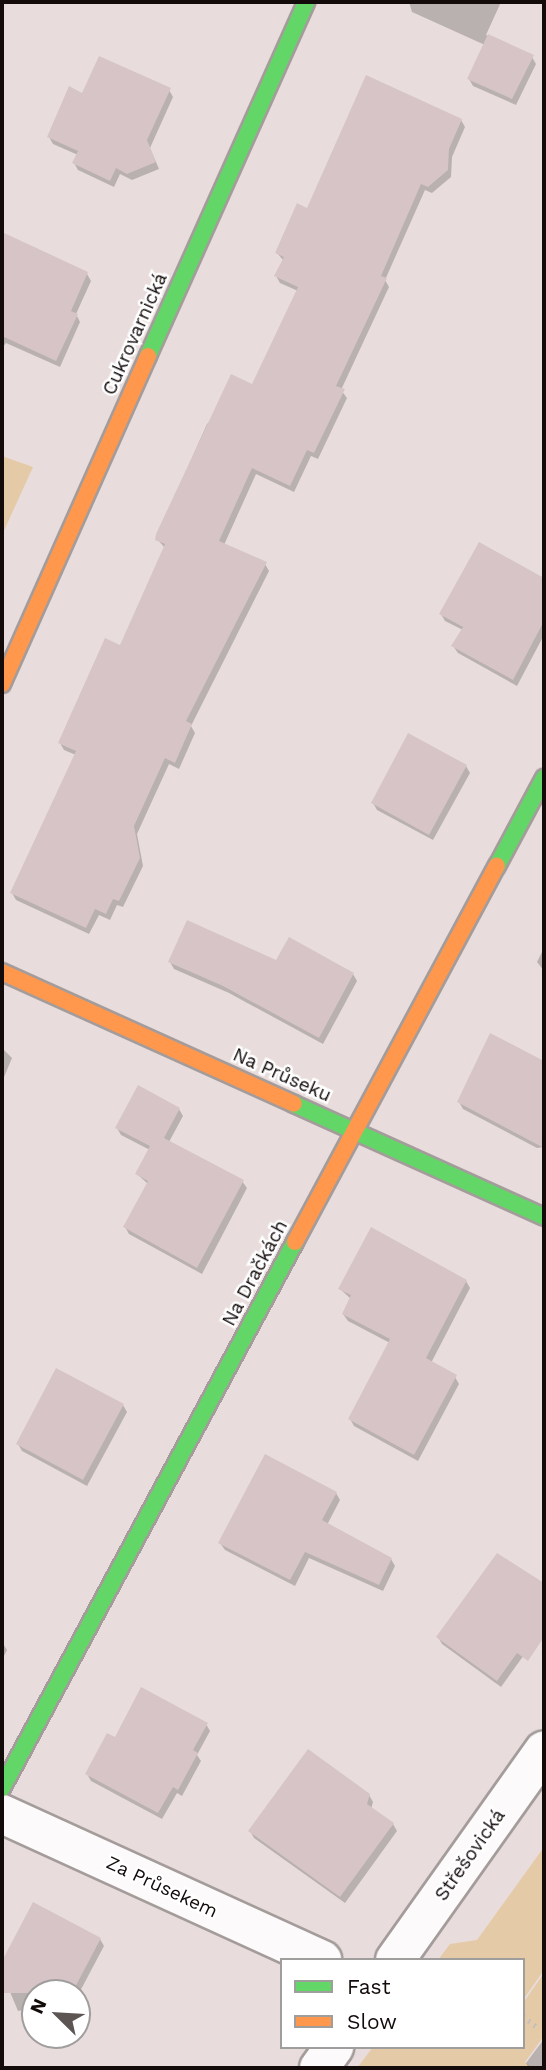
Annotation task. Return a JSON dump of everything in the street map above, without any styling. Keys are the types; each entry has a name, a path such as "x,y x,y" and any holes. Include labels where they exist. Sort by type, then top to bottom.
{"street":[{"name":"Cukrovarnická","path":"2,684 306,2"},
{"name":"Na Dračkách","path":"2,1788 544,778"},
{"name":"Na Průseku","path":"2,972 544,1217"},
{"name":"Střešovická","path":"396,1958 544,1751"},
{"name":"Za Průsekem","path":"2,1814 318,1958"},
{"path":"319,2068 333,2049"}],"path":[{"path":"525,2018 537,2028"}],"shaded area":[{"path":"2,456 33,467 2,535"},
{"path":"544,1847 544,1970 525,1997 525,1958 440,1958 450,1944 477,1940"},
{"path":"544,1973 544,2036 525,2062 529,2068 357,2068 371,2049 525,2049 525,2000"}],"building":[{"path":"488,34 534,55 512,99 467,79"},
{"path":"99,56 171,88 147,140 156,162 127,174 116,168 110,181 72,163 78,151 47,137 69,86 82,93"},
{"path":"366,75 462,119 449,149 448,170 428,187 421,184 381,276 387,278 336,386 345,389 314,453 307,450 290,486 252,468 219,541 267,562 186,721 192,724 175,763 165,758 134,826 140,858 119,901 113,899 106,914 95,909 86,928 10,893 76,751 58,743 105,638 120,645 165,544 155,540 156,534 231,374 252,384 298,287 274,276 284,257 275,253 297,203 307,208"},
{"path":"2,232 88,272 71,311 78,314 56,361 2,336"},
{"path":"479,542 544,578 544,621 513,680 451,646 463,627 439,614"},
{"path":"408,733 467,765 429,835 371,803"},
{"path":"187,920 276,960 289,937 354,973 319,1038 223,986 168,962"},
{"path":"490,1033 544,1061 544,1148 457,1102"},
{"path":"138,1085 180,1108 164,1138 244,1180 197,1268 123,1227 148,1181 135,1174 150,1146 115,1128"},
{"path":"371,1227 467,1280 426,1358 457,1375 414,1455 348,1419 390,1339 342,1314 351,1295 338,1289"},
{"path":"56,1368 124,1404 83,1480 16,1444"},
{"path":"265,1454 337,1492 322,1520 392,1558 379,1585 305,1552 290,1580 218,1543"},
{"path":"497,1553 544,1583 544,1637 528,1661 517,1653 497,1681 436,1637"},
{"path":"141,1687 208,1723 193,1750 198,1753 178,1790 173,1787 158,1813 85,1774 107,1733 115,1737"},
{"path":"308,1749 370,1794 367,1804 394,1823 340,1897 248,1831"},
{"path":"33,1902 101,1938 79,1979 21,1979 21,1993 2,1993 2,1961"}],"traffic: fast":[{"path":"148,356 306,2"},
{"path":"497,866 544,778"},
{"path":"294,1104 544,1217"},
{"path":"2,1788 295,1242"}],"traffic: slow":[{"path":"2,684 148,356"},
{"path":"295,1242 497,866"},
{"path":"2,972 294,1104"}]}
